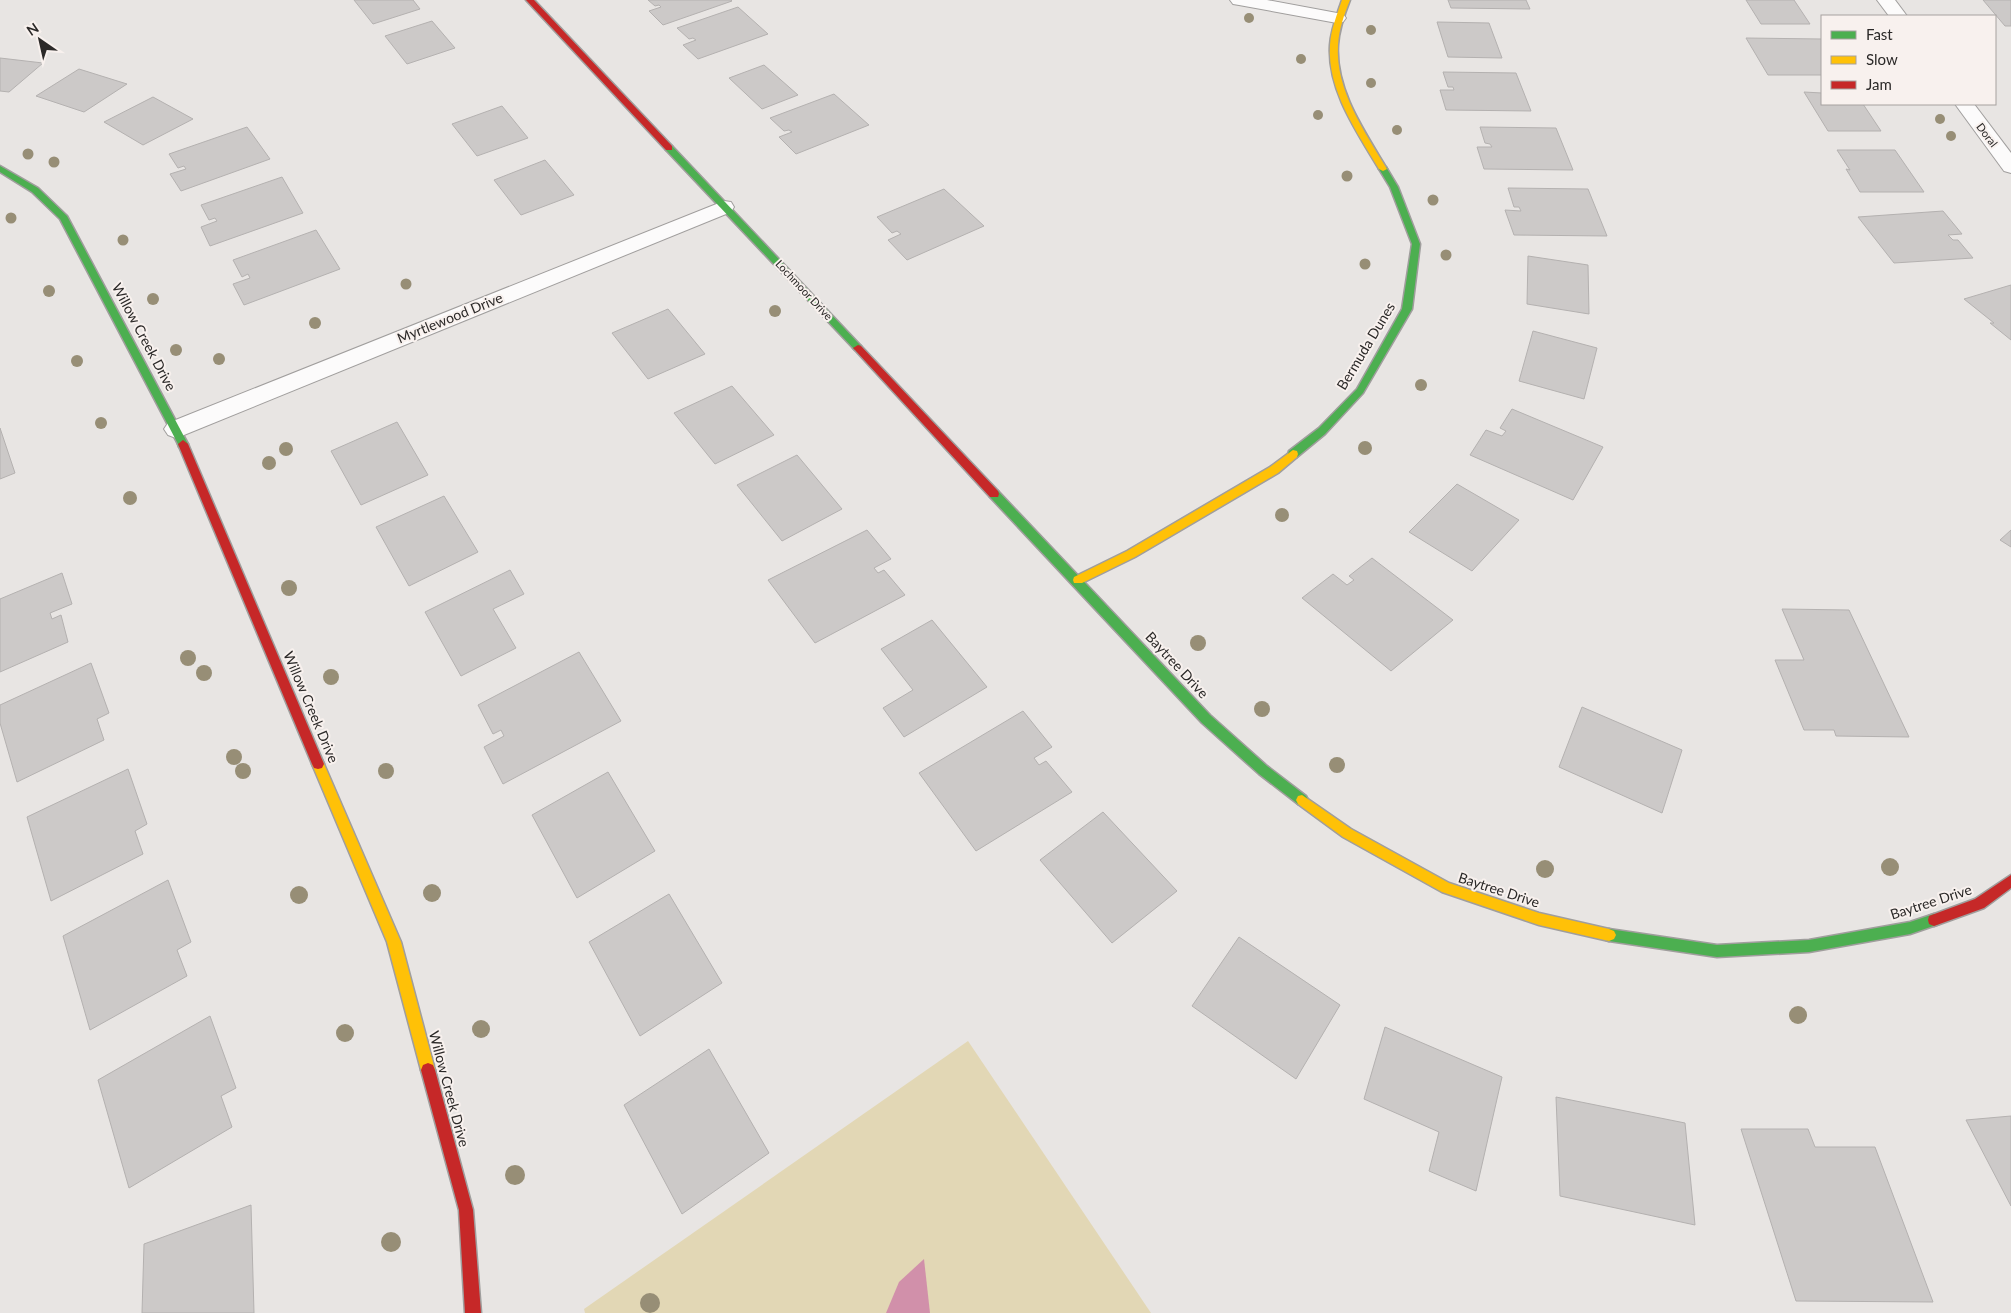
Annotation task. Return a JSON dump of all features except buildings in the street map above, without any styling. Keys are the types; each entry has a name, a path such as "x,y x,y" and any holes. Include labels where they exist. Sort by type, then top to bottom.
{"street":[{"name":"Lochmoor Drive","path":"530,0 1078,580"},
{"path":"1239,0 1337,18"},
{"name":"Bermuda Dunes","path":"1078,580 1131,554 1274,470 1322,431 1360,391 1407,309 1416,244 1394,187 1357,125 1339,88 1334,66 1337,18 1346,0"},
{"path":"1886,0 1897,15"},
{"name":"Doral","path":"1965,105 2011,166"},
{"name":"Willow Creek Drive","path":"0,168 22,179 44,195 64,218 176,429 394,942 466,1210 473,1313"},
{"name":"Myrtlewood Drive","path":"176,429 724,207"},
{"name":"Baytree Drive","path":"1078,580 1206,719 1263,770 1347,832 1446,888 1530,916 1624,938 1717,951 1809,946 1910,928 1979,904 2011,881"}],"shaded area":[{"path":"968,1041 1151,1313 585,1313 584,1309"},
{"path":"924,1259 930,1313 886,1313 899,1282"}],"traffic: fast":[{"path":"669,148 858,348"},
{"path":"0,168 35,190 64,218 183,444"},
{"path":"1293,454 1322,431 1360,391 1407,309 1416,244 1394,187 1383,169"},
{"path":"994,494 1206,719 1263,770 1302,800"},
{"path":"1609,935 1717,951 1809,946 1910,928 1934,920"}],"traffic: slow":[{"path":"1346,0 1337,23 1334,46 1335,67 1340,88 1349,108 1383,169"},
{"path":"1078,580 1131,554 1274,470 1293,454"},
{"path":"318,764 394,942 428,1070"},
{"path":"1302,800 1347,833 1446,888 1539,919 1609,935"}],"traffic: jam":[{"path":"530,0 669,148"},
{"path":"858,348 994,494"},
{"path":"183,444 318,764"},
{"path":"1934,920 1979,904 2011,881"},
{"path":"428,1070 466,1210 473,1313"}]}
